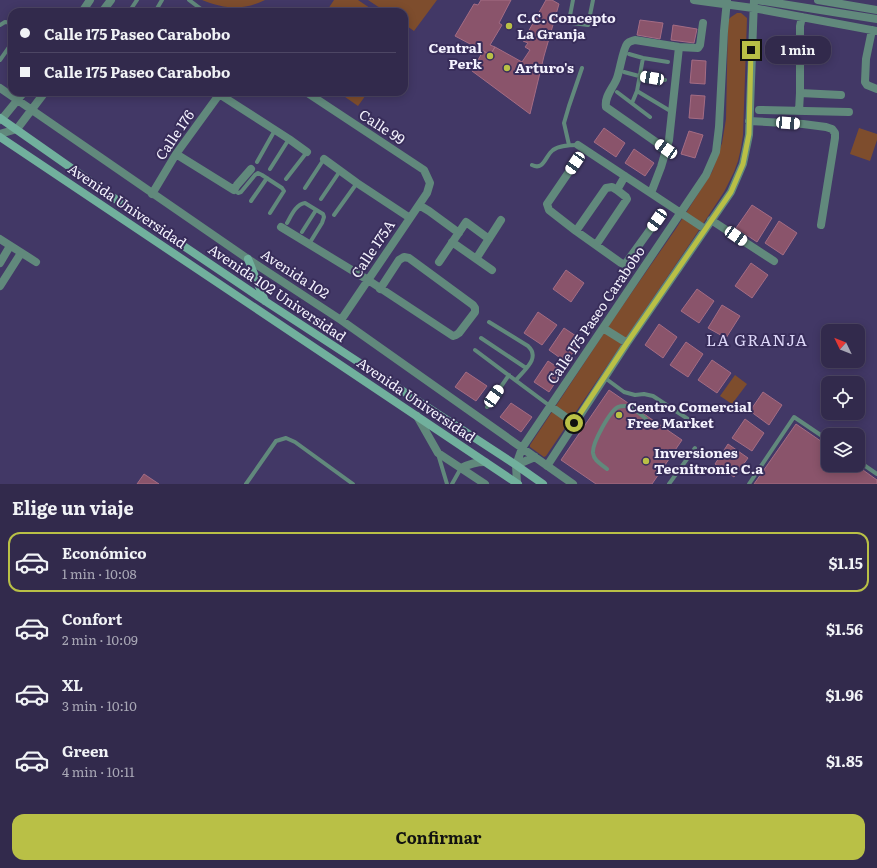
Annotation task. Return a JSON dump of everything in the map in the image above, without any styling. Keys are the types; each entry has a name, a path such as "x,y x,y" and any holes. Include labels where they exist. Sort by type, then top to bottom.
{"main road":[{"name":"Avenida 102 Universidad","path":"1,119 154,226 543,484"},
{"name":"Avenida Universidad","path":"0,135 518,484"},
{"path":"248,259 265,300"}],"street":[{"path":"694,0 753,4 802,17 874,31 866,59 865,82 867,86 877,89"},
{"path":"757,0 877,19"},
{"path":"818,0 877,10"},
{"name":"Calle 175 Paseo Carabobo","path":"518,484 516,465 522,448 706,175 716,152 727,2"},
{"path":"547,466 627,343 704,229 731,192 743,164 749,134 753,4"},
{"path":"799,111 800,26 802,17"},
{"path":"666,149 606,107 605,102 616,79 624,49 630,41 635,40 679,47 698,48 700,45 703,23"},
{"path":"651,193 669,140 679,47"},
{"path":"800,93 841,95"},
{"name":"Avenida 102","path":"12,96 152,194 341,320 573,484"},
{"path":"1,119 21,96"},
{"path":"0,135 17,129 42,96"},
{"name":"Calle 176","path":"152,194 176,154 218,96"},
{"path":"224,96 307,152"},
{"name":"Calle 99","path":"312,96 424,170 430,183 427,193"},
{"path":"759,110 849,112"},
{"path":"749,121 803,124 826,127 832,129 835,133 836,138 821,225"},
{"path":"578,145 704,229"},
{"path":"176,154 234,190 251,169"},
{"path":"324,159 410,218"},
{"path":"575,163 547,204 549,210 621,263 626,264 657,220"},
{"path":"617,190 625,176"},
{"path":"576,231 606,188 612,187 617,190 627,199 596,245"},
{"name":"Calle 175A","path":"341,320 427,193"},
{"path":"419,205 459,233"},
{"path":"476,259 501,220"},
{"path":"711,220 774,261"},
{"path":"439,262 466,222 489,238"},
{"path":"284,225 309,244 368,280 380,289 452,336 459,333 475,312 473,305 409,258 404,257 399,260 380,289"},
{"path":"0,239 36,262"},
{"path":"452,242 492,270"},
{"path":"0,263 10,246"},
{"path":"0,286 21,253"},
{"path":"603,328 627,343"},
{"path":"550,406 574,423"},
{"path":"417,416 438,453 485,484"},
{"path":"516,465 535,457"},
{"path":"461,468 471,464 485,462"}],"lane":[{"path":"189,0 200,8"},
{"path":"573,0 569,21 572,23 588,25 594,0"},
{"path":"0,60 8,49"},
{"path":"629,54 668,62"},
{"path":"632,103 637,91 643,58"},
{"path":"569,145 564,123 582,68"},
{"path":"624,72 665,80"},
{"path":"637,91 672,112"},
{"path":"617,92 650,117"},
{"path":"257,162 275,130"},
{"path":"270,169 289,139"},
{"path":"532,165 539,166 542,164 554,149 569,145 578,145"},
{"path":"286,179 307,152"},
{"path":"305,188 324,159"},
{"path":"321,199 340,171"},
{"path":"234,190 238,193 241,192 258,173 267,178 284,191 270,213"},
{"path":"251,201 267,178"},
{"path":"334,215 357,183"},
{"path":"284,225 301,204 305,203 323,214 324,217 322,223 309,244"},
{"path":"302,232 316,210"},
{"path":"489,322 532,350 532,361 516,380"},
{"path":"481,338 526,368"},
{"path":"475,350 550,406"},
{"path":"487,407 509,375"},
{"path":"604,378 624,392 635,395 644,394 654,396 696,425"},
{"path":"607,469 596,460 593,452 595,440 606,422 618,407 625,406 631,407 646,419"},
{"path":"749,484 794,417 821,435"},
{"path":"246,484 276,441 286,438 295,442 353,484"},
{"path":"669,484 695,448"},
{"path":"438,453 447,484"},
{"path":"865,466 877,474"},
{"path":"452,484 461,468"}],"shaded area":[{"path":"202,0 265,0 257,4 234,8"},
{"path":"334,0 358,0 370,8 329,8"},
{"path":"368,0 437,0 414,31 408,27 408,8 380,8"},
{"path":"737,13 741,13 747,18 743,135 738,161 734,172 724,192 691,242 544,457 530,447 530,445 612,321 675,230 712,172 722,143 726,119 728,20"},
{"path":"344,96 365,96 358,106"},
{"path":"859,128 877,134 877,140 870,161 850,154"},
{"path":"735,375 747,384 732,404 720,396"}],"building":[{"path":"481,0 511,0 499,23 502,25 490,45 495,47 489,54 455,36 474,4 478,5"},
{"path":"546,0 552,0 559,4 544,56 530,114 472,71 483,51 489,54 495,47 522,62 530,50 525,47 528,43 523,41"},
{"path":"640,20 663,23 660,39 637,35"},
{"path":"673,25 697,29 694,43 671,40"},
{"path":"692,60 706,61 705,84 690,83"},
{"path":"691,95 705,96 703,119 689,118"},
{"path":"604,128 625,143 616,157 594,142"},
{"path":"689,131 703,135 695,158 681,154"},
{"path":"634,149 654,163 645,176 625,163"},
{"path":"752,205 772,218 757,242 736,228"},
{"path":"779,221 797,233 783,255 765,243"},
{"path":"751,263 768,275 752,298 735,286"},
{"path":"566,270 584,283 571,302 553,289"},
{"path":"697,289 714,301 699,323 681,311"},
{"path":"722,305 740,316 726,338 708,328"},
{"path":"538,312 557,325 542,345 524,333"},
{"path":"659,324 677,337 663,358 645,345"},
{"path":"564,328 582,340 566,362 549,350"},
{"path":"686,342 703,354 688,377 670,365"},
{"path":"712,360 731,373 717,393 698,380"},
{"path":"548,361 563,371 549,392 534,382"},
{"path":"466,372 487,386 476,401 455,387"},
{"name":"Centro Comercial Free Market","path":"609,390 682,440 652,484 596,484 561,460"},
{"path":"763,392 782,405 769,425 750,411"},
{"path":"511,403 532,417 521,432 500,417"},
{"path":"745,419 764,433 752,451 732,438"},
{"path":"796,424 821,441 821,472 865,471 877,480 877,484 754,484"},
{"path":"728,444 748,458 734,477 715,464"},
{"path":"144,474 159,484 137,484"}],"place":[{"name":"C.C. Concepto La Granja","path":"509,26"},
{"name":"Central Perk","path":"490,56"},
{"name":"Arturo's","path":"507,68"},
{"name":"Centro Comercial Free Market","path":"619,415"},
{"name":"Inversiones Tecnitronic C.a","path":"646,461"}],"district":[{"name":"LA GRANJA","path":"757,340"}],"route":[{"path":"574,423 704,229 731,192 743,164 749,134 751,50"}]}
